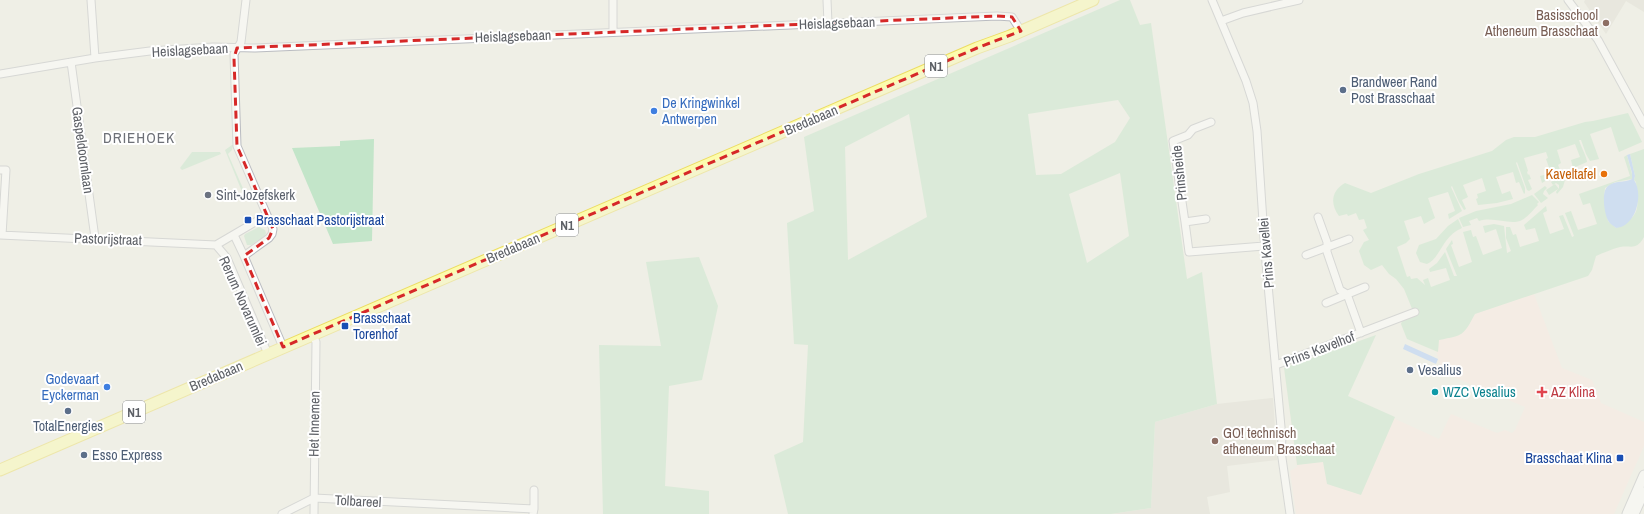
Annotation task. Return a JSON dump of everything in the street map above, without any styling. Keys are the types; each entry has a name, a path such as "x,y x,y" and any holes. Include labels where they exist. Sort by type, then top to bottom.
{"main road":[{"name":"Bredabaan","path":"0,470 977,48 1022,31 1093,0"}],"street":[{"path":"90,0 95,58"},
{"name":"Rerum Novarumlei","path":"244,256 272,234 271,223 237,146 234,58 237,48 241,42 246,0"},
{"path":"613,0 613,32"},
{"path":"827,0 828,23"},
{"name":"Prins Kavellei","path":"1212,0 1246,81 1253,103 1257,131 1264,246 1282,438 1281,451 1290,514"},
{"path":"1221,20 1243,13 1299,0"},
{"path":"1568,0 1598,40 1644,124"},
{"name":"Heislagsebaan","path":"0,74 95,58 150,51 213,47 237,48 1008,16 1015,20 1022,31"},
{"name":"Gaspeldoornlaan","path":"72,62 95,238"},
{"name":"Prinsheide","path":"1211,122 1193,129 1188,135 1174,140 1189,252 1264,246"},
{"path":"0,170 6,170 1,235"},
{"name":"Rerum Novarumlei","path":"267,215 216,245 227,258 268,354"},
{"name":"Prins Kavelhof","path":"1318,217 1327,242 1327,252 1340,290 1347,294 1361,333"},
{"path":"1185,222 1206,219"},
{"name":"Pastorijstraat","path":"1,235 95,238 216,245"},
{"name":"Rerum Novarumlei","path":"234,235 283,347"},
{"path":"1306,255 1349,239"},
{"path":"1326,303 1366,287"},
{"name":"Prins Kavelhof","path":"1276,365 1416,312"},
{"name":"Het Innemen","path":"313,335 316,342 314,514"},
{"path":"1626,514 1644,475"},
{"name":"Tolbareel","path":"282,514 314,498 534,512 534,490"},
{"path":"1634,514 1644,492"}],"highlighted area":[{"path":"997,16 1012,17 1021,31 977,48 283,347 244,256 269,238 273,229 237,146 234,58 237,48"}],"shaded area":[{"name":"Basisschool Atheneum Brasschaat","path":"1585,0 1644,0 1644,12 1626,1 1606,34 1584,2"},
{"name":"AZ Klina","path":"1532,289 1562,368 1592,380 1601,403 1644,422 1644,446 1614,514 1296,514 1290,471 1297,467 1284,368 1439,439 1451,414 1497,433 1505,430 1512,433 1515,430 1525,407 1442,372 1430,328"},
{"name":"GO! technisch atheneum Brasschaat","path":"1273,398 1277,460 1227,466 1230,492 1207,497 1210,514 1111,514 1151,508 1155,422 1217,404"}],"green space":[{"path":"1120,0 1130,0 1140,25 1151,23 1187,279 1202,272 1217,404 1155,422 1151,508 1111,514 788,514 774,455 803,442 808,345 794,344 787,223 814,211 804,137","holes":["1118,100 1130,118 1115,142 1061,174 1036,175 1028,114","909,114 927,217 848,260 845,147","1120,173 1129,236 1087,263 1069,194"]},
{"path":"1628,113 1642,142 1619,152 1611,127 1590,134 1599,159 1590,161 1581,140 1579,140 1587,162 1573,168 1571,160 1580,157 1575,144 1557,150 1561,163 1558,165 1561,172 1542,183 1540,176 1551,173 1546,159 1548,158 1546,152 1524,158 1528,175 1529,174 1531,179 1528,180 1532,189 1529,191 1527,190 1517,162 1516,163 1525,188 1525,193 1524,194 1519,182 1516,183 1513,172 1496,177 1502,194 1510,191 1513,199 1497,203 1478,205 1476,199 1478,198 1477,194 1486,191 1482,178 1463,185 1468,197 1462,200 1466,209 1464,210 1452,186 1451,187 1462,211 1449,219 1448,214 1455,211 1448,192 1428,198 1435,218 1424,224 1421,216 1404,221 1410,239 1406,243 1397,247 1407,277 1410,276 1411,279 1417,278 1425,285 1423,280 1428,278 1431,287 1450,280 1446,268 1430,272 1429,269 1437,263 1445,252 1454,276 1457,276 1446,249 1452,240 1453,244 1451,245 1459,267 1472,262 1463,232 1471,230 1473,237 1476,236 1483,255 1502,248 1496,229 1485,233 1483,226 1494,224 1504,226 1507,253 1511,251 1506,238 1506,227 1510,227 1513,235 1516,234 1520,247 1539,241 1535,228 1526,230 1524,225 1546,206 1547,211 1543,213 1550,234 1564,229 1559,216 1563,215 1572,237 1574,236 1565,213 1571,211 1578,230 1597,224 1590,203 1583,205 1579,194 1630,176 1624,157 1627,155 1632,179 1615,182 1605,188 1604,198 1608,221 1616,228 1630,219 1636,210 1636,182 1634,180 1635,176 1630,154 1644,149 1644,237 1639,244 1636,246 1617,248 1596,256 1592,270 1588,276 1475,314 1465,331 1453,337 1439,340 1438,352 1407,339 1401,324 1402,321 1415,316 1404,289 1382,265 1371,270 1364,265 1359,251 1364,242 1369,240 1363,230 1367,228 1364,219 1359,220 1356,213 1348,216 1347,214 1339,216 1334,207 1333,198 1340,186 1345,183 1371,193 1419,174 1492,151 1506,140 1514,137 1535,137 1585,122"},
{"path":"374,139 372,241 333,244 292,148 340,146 340,141"},
{"path":"232,145 232,150 228,154 245,193 243,194 225,150"},
{"path":"192,152 220,152 221,154 182,170 180,168"},
{"path":"1560,177 1565,180 1563,187 1557,194 1556,192 1558,189 1549,195 1546,190 1555,184 1559,189 1559,185 1556,183 1553,185 1551,182"},
{"path":"1545,186 1547,188 1543,194 1548,198 1541,203 1534,194"},
{"path":"1532,195 1539,202 1537,204 1538,205 1526,217 1518,222 1490,220 1479,221 1477,218 1469,221 1471,225 1463,227 1459,218 1476,211 1511,204"},
{"path":"1458,219 1462,228 1450,236 1431,261 1427,264 1420,262 1416,253 1419,245 1436,239 1448,226"},
{"path":"259,227 265,230 265,236 251,245 247,245 244,236 245,234"},
{"path":"699,257 718,306 702,380 669,386 665,486 709,491 709,514 603,514 599,345 661,346 646,262"},
{"path":"1376,335 1348,396 1395,417 1361,495 1327,484 1323,462 1297,465 1284,368"}],"water":[{"path":"1630,154 1635,176 1634,180 1637,186 1638,201 1633,216 1629,222 1616,228 1607,219 1604,193 1611,184 1632,179 1632,173 1627,155"},
{"path":"1405,344 1438,359 1436,364 1403,349"}],"place":[{"name":"Basisschool Atheneum Brasschaat","path":"1606,23"},
{"name":"Brandweer Rand Post Brasschaat","path":"1343,90"},
{"name":"De Kringwinkel Antwerpen","path":"654,111"},
{"name":"Kaveltafel","path":"1604,174"},
{"name":"Sint-Jozefskerk","path":"208,195"},
{"name":"Brasschaat Pastorijstraat","path":"248,220"},
{"name":"Brasschaat Torenhof","path":"345,326"},
{"name":"Vesalius","path":"1410,370"},
{"name":"Godevaart Eyckerman","path":"107,387"},
{"name":"WZC Vesalius","path":"1435,392"},
{"name":"AZ Klina","path":"1542,392"},
{"name":"TotalEnergies","path":"68,411"},
{"name":"GO! technisch atheneum Brasschaat","path":"1215,441"},
{"name":"Esso Express","path":"84,455"},
{"name":"Brasschaat Klina","path":"1620,458"}],"district":[{"name":"DRIEHOEK","path":"139,138"}]}
